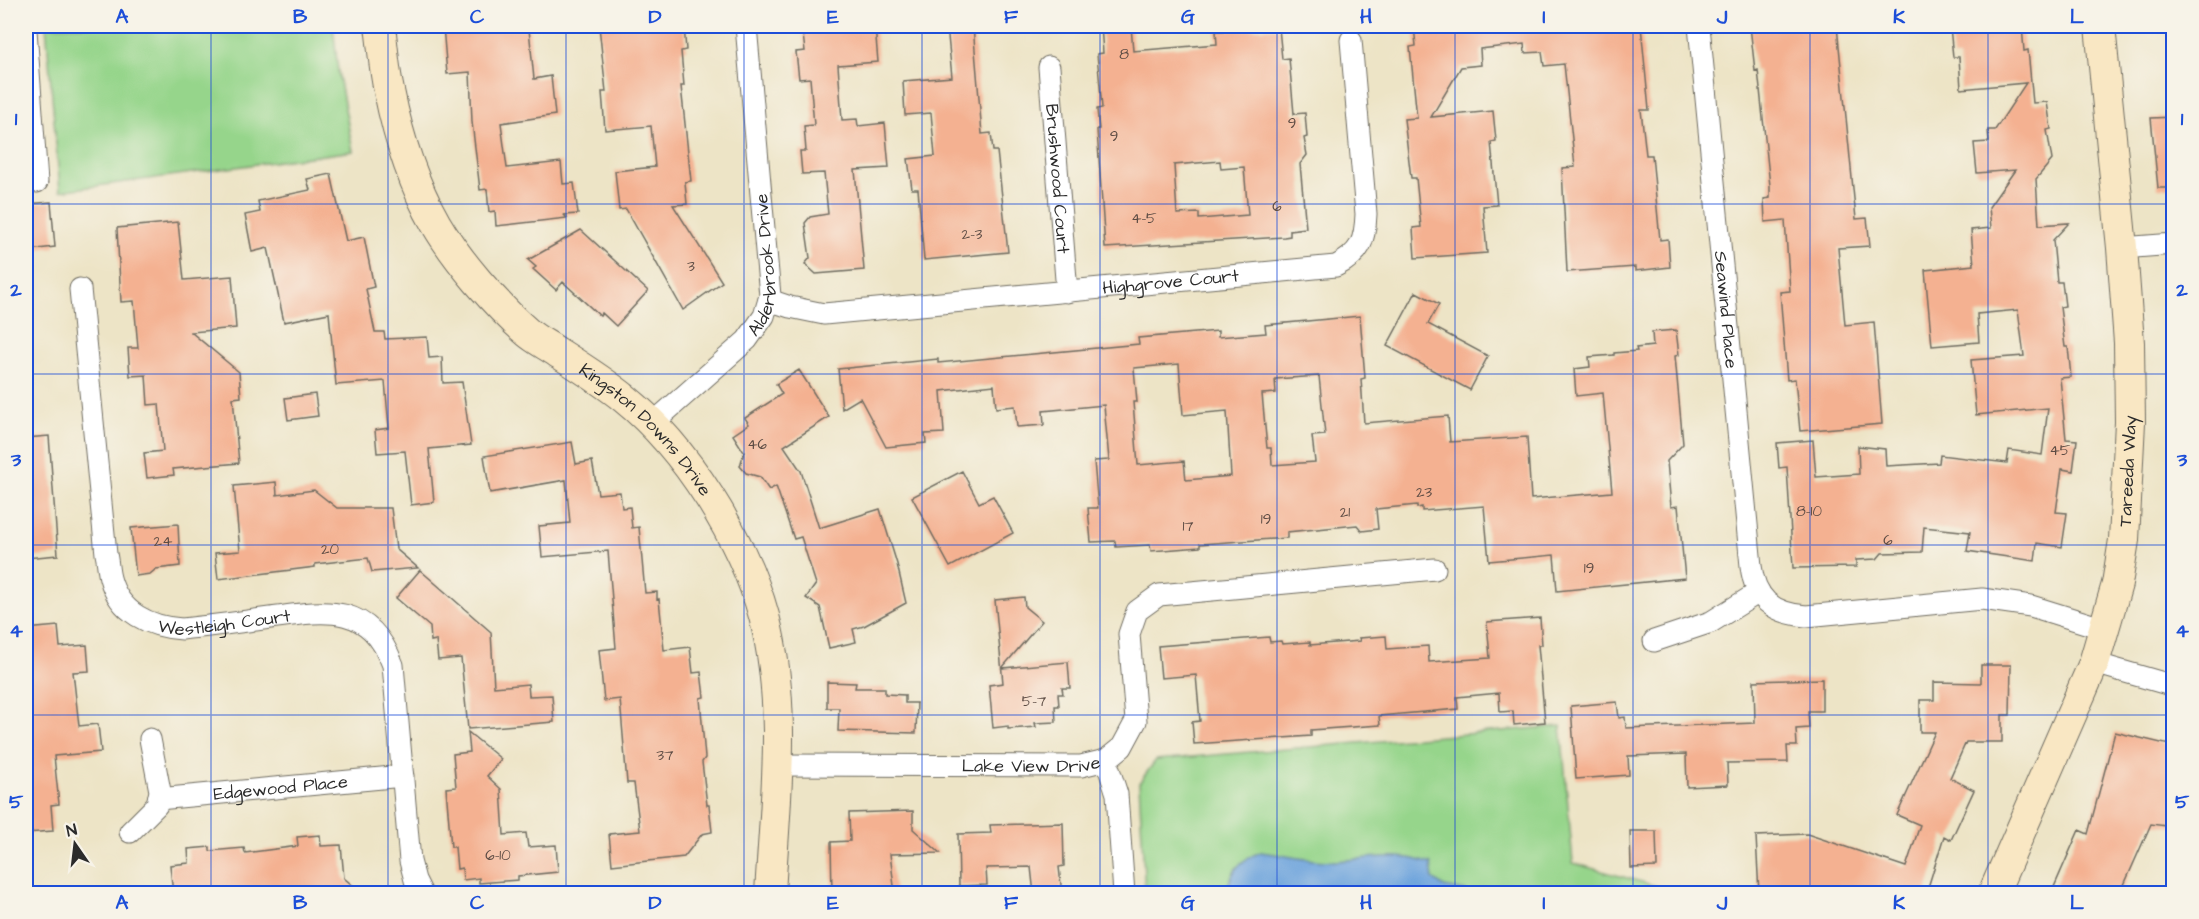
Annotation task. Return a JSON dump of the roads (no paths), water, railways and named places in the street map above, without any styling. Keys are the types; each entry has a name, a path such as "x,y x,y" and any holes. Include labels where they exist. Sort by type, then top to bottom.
{"street":[{"name":"Kingston Downs Drive","path":"380,26 389,91 404,146 416,184 437,225 494,299 529,333 624,398 661,433 697,480 729,530 763,613 771,645 777,686 777,765 770,894"},
{"name":"Alderbrook Drive","path":"652,424 747,340 764,316 769,300 746,26"},
{"name":"Seawind Place","path":"1699,26 1751,566 1753,583 1759,592"},
{"name":"Tareeda Way","path":"1993,894 2094,663 2116,584 2124,540 2130,422 2129,354 2122,248 2100,26"},
{"path":"26,30 38,182"},
{"name":"Highgrove Court","path":"769,300 824,314 1336,266 1349,259 1358,250 1365,236 1366,214 1351,40"},
{"name":"Brushwood Court","path":"1049,67 1067,292"},
{"path":"2122,248 2174,243"},
{"name":"Westleigh Court","path":"80,289 106,554 110,579 117,594 141,619 163,628 204,627 310,612 337,612 358,620 373,631 386,647 393,665 410,861 422,894"},
{"name":"Lake View Drive","path":"777,765 1081,766 1106,760 1122,747 1136,721 1129,634 1137,611 1159,595 1435,569"},
{"path":"1654,641 1711,622 1759,592 1775,609 1789,615 1806,616 1982,599 2031,606 2104,629"},
{"path":"2094,663 2174,686"},
{"path":"130,832 157,805 160,791 150,739"},
{"path":"1106,760 1117,794 1124,894"},
{"name":"Edgewood Place","path":"158,799 403,776"}],"water":[{"path":"1261,852 1325,861 1383,857 1419,860 1431,864 1433,879 1444,887 1468,893 1225,893 1237,867 1246,859"}]}
